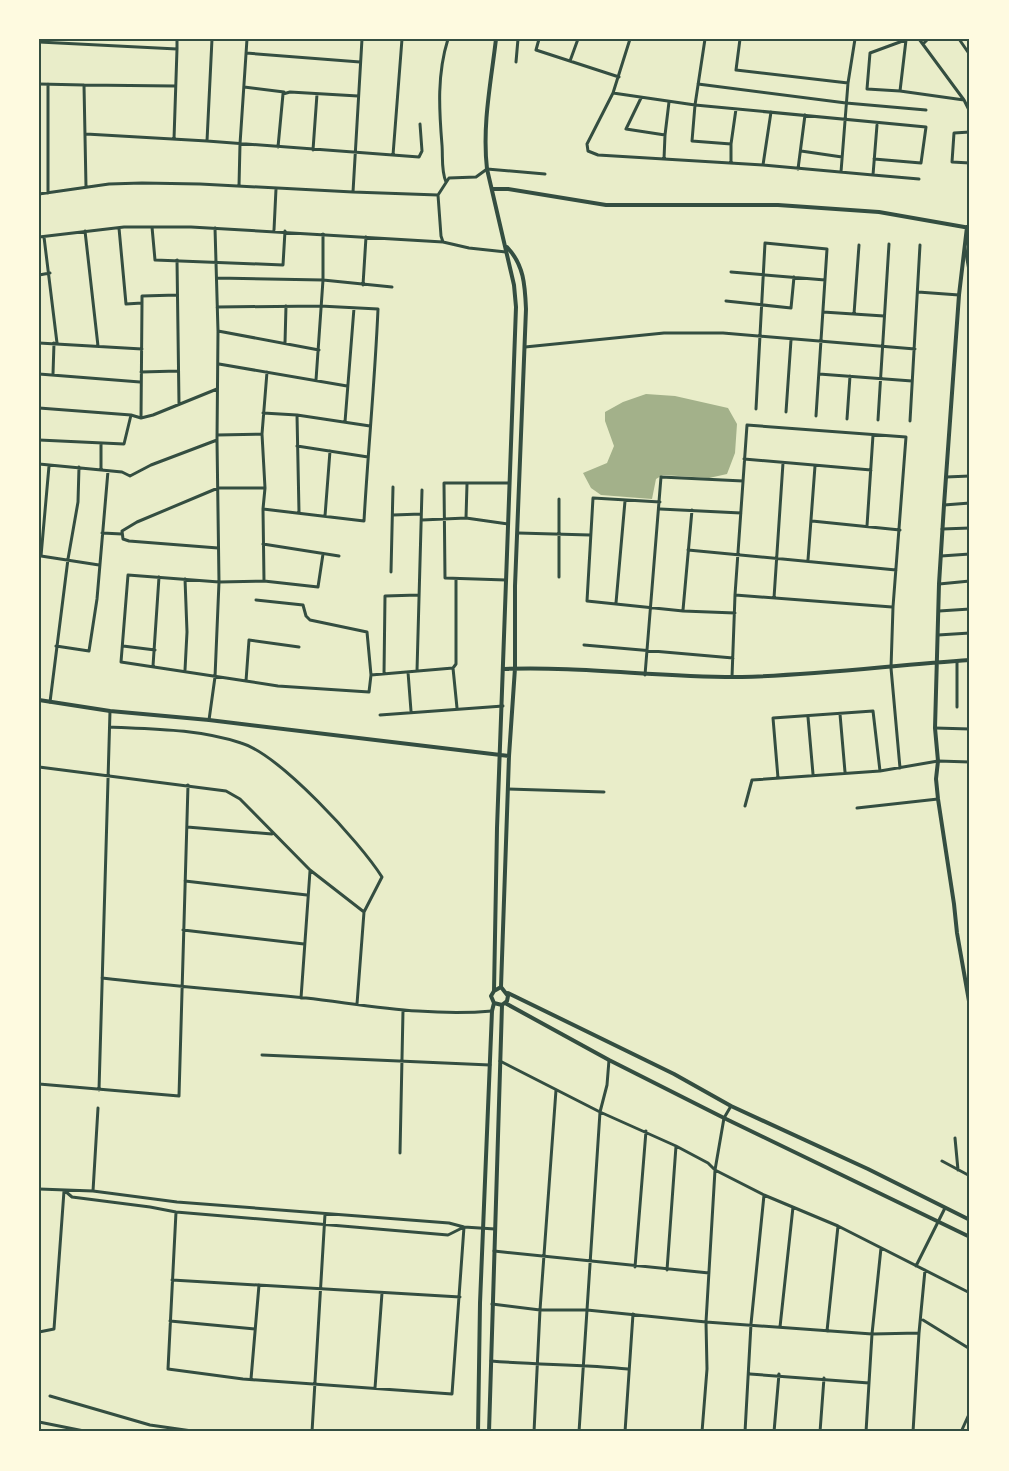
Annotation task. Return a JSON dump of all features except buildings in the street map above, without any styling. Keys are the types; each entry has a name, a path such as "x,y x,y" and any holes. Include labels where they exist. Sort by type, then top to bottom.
{"street":[{"path":"174,139 177,39"},
{"path":"207,141 212,39"},
{"path":"239,186 247,39"},
{"path":"353,192 362,39"},
{"path":"393,155 402,39"},
{"path":"446,182 442,166 439,105 441,70 447,39"},
{"path":"478,1432 483,1228 494,1003 491,996 494,991 515,297 487,168 485,125 496,39"},
{"path":"516,62 518,39"},
{"path":"538,39 536,50 619,77"},
{"path":"570,61 578,39"},
{"path":"630,39 613,93 587,144 588,152 597,155 763,165 919,178"},
{"path":"705,39 692,141 731,144"},
{"path":"740,39 736,70 848,83"},
{"path":"841,172 848,83 855,39"},
{"path":"900,91 907,39 870,53 867,89 964,100"},
{"path":"920,39 964,100 970,112"},
{"path":"923,44 928,39"},
{"path":"959,39 970,55"},
{"path":"39,42 177,49"},
{"path":"246,53 360,62"},
{"path":"39,84 176,86"},
{"path":"48,84 48,193"},
{"path":"698,84 846,104 926,110"},
{"path":"84,85 86,187"},
{"path":"244,87 285,93 358,96"},
{"path":"278,147 282,96 285,93"},
{"path":"613,93 695,105 926,128 921,163 874,159"},
{"path":"313,150 317,94"},
{"path":"641,98 626,129 665,135"},
{"path":"664,159 669,102"},
{"path":"731,163 736,109"},
{"path":"763,165 771,112"},
{"path":"798,168 805,115"},
{"path":"86,134 420,156 422,142 420,124"},
{"path":"873,175 877,124"},
{"path":"970,132 954,133 952,162 970,162"},
{"path":"801,151 842,157"},
{"path":"443,242 438,195 449,178 476,177 487,168 544,174"},
{"path":"39,194 86,187 142,183 438,195"},
{"path":"274,230 276,189"},
{"path":"493,189 508,189 606,205 778,205 879,212 968,227 964,242 959,295 942,529 935,728 938,799 970,1007"},
{"path":"152,227 156,260 283,265 285,231"},
{"path":"39,237 85,231 152,227 274,230 443,242 469,248 506,249 515,256 521,269 526,296 515,668 509,756 501,987"},
{"path":"119,228 126,304 142,303"},
{"path":"209,720 215,677 219,582 218,331 215,228"},
{"path":"85,231 98,346"},
{"path":"316,380 323,280 323,234"},
{"path":"44,237 50,273 56,343 53,375"},
{"path":"363,285 366,237"},
{"path":"964,242 970,276"},
{"path":"756,409 765,243 827,249 816,416"},
{"path":"878,420 889,244"},
{"path":"854,314 859,245"},
{"path":"910,421 920,245"},
{"path":"177,260 179,404"},
{"path":"731,272 825,280"},
{"path":"39,274 50,273"},
{"path":"726,301 791,308 794,277"},
{"path":"216,278 323,280 392,287"},
{"path":"918,292 959,295"},
{"path":"141,418 142,296 177,294"},
{"path":"515,297 526,296"},
{"path":"285,343 286,306"},
{"path":"217,307 320,306 378,309 374,400 370,426 364,522 263,509"},
{"path":"345,422 354,308"},
{"path":"823,312 884,316"},
{"path":"218,331 319,350"},
{"path":"524,347 664,333 723,333 915,348"},
{"path":"786,412 791,340"},
{"path":"39,343 142,349"},
{"path":"218,364 347,386"},
{"path":"141,372 178,371"},
{"path":"264,581 265,488 262,434 267,372"},
{"path":"39,374 140,382"},
{"path":"819,374 912,381"},
{"path":"847,419 850,376"},
{"path":"39,408 131,415 141,418 217,389"},
{"path":"263,413 297,415 370,426"},
{"path":"39,448 40,440 124,444 131,415"},
{"path":"297,415 299,513"},
{"path":"732,677 735,595 747,425 906,437 893,607 891,668 900,768"},
{"path":"39,464 122,472 130,476 217,437 262,434"},
{"path":"867,526 873,435"},
{"path":"101,444 101,470"},
{"path":"297,446 368,457"},
{"path":"325,516 330,451"},
{"path":"744,459 871,470"},
{"path":"774,598 783,463"},
{"path":"50,465 40,556 99,565"},
{"path":"808,560 815,466"},
{"path":"50,702 68,559 78,502 79,467"},
{"path":"56,646 89,651 97,599 108,471"},
{"path":"946,477 970,476"},
{"path":"645,675 661,477 742,481"},
{"path":"506,580 448,579 444,576 444,483 509,483"},
{"path":"466,518 467,483"},
{"path":"391,572 393,487"},
{"path":"218,548 129,541 123,539 122,531 137,522 218,488 265,488"},
{"path":"417,671 422,490"},
{"path":"660,502 592,498 587,601 683,611 735,613"},
{"path":"559,499 559,577"},
{"path":"616,603 625,501"},
{"path":"944,505 970,503"},
{"path":"39,505 46,506"},
{"path":"660,509 741,513"},
{"path":"683,611 692,510"},
{"path":"393,515 422,514"},
{"path":"422,520 466,518 508,524"},
{"path":"812,521 900,530"},
{"path":"942,529 970,528"},
{"path":"102,533 122,534"},
{"path":"518,533 590,535"},
{"path":"263,544 339,556"},
{"path":"688,550 896,570"},
{"path":"256,600 303,605 306,616 310,620 367,632 369,692 278,686 121,662 128,575 219,582 264,581 318,587 323,554"},
{"path":"941,556 970,554"},
{"path":"153,666 159,577"},
{"path":"185,579 187,632 185,671"},
{"path":"456,579 456,664 453,668 457,708"},
{"path":"939,584 970,581"},
{"path":"384,674 385,596 418,595"},
{"path":"735,595 893,607"},
{"path":"939,611 970,609"},
{"path":"938,635 970,633"},
{"path":"246,681 249,640 299,647"},
{"path":"584,645 733,658"},
{"path":"123,646 155,650"},
{"path":"504,669 732,677 891,668 970,660"},
{"path":"957,661 957,707"},
{"path":"370,675 453,668"},
{"path":"408,672 411,711"},
{"path":"39,700 110,711 209,720 509,756"},
{"path":"380,715 502,706"},
{"path":"99,1090 110,711"},
{"path":"778,778 774,718 873,711 880,771"},
{"path":"840,714 845,773"},
{"path":"808,717 813,774"},
{"path":"110,727 200,732 244,743 274,763 323,807 374,863 382,877 364,912 357,1004"},
{"path":"935,728 970,729"},
{"path":"745,806 752,780 880,771 938,761 970,762"},
{"path":"39,767 226,791 240,799 310,870 364,912"},
{"path":"39,1084 179,1096 188,785"},
{"path":"508,789 604,792"},
{"path":"857,808 938,799"},
{"path":"187,827 273,835"},
{"path":"301,998 310,870"},
{"path":"185,881 307,895"},
{"path":"183,930 304,944"},
{"path":"102,978 357,1004 403,1011 471,1013 492,1011"},
{"path":"494,991 501,987"},
{"path":"501,987 508,993 674,1074 731,1106 970,1220"},
{"path":"489,1432 500,1061 504,1004 508,999 508,993"},
{"path":"494,1003 504,1004 724,1118 970,1237"},
{"path":"400,1153 403,1011"},
{"path":"262,1055 490,1065"},
{"path":"579,1432 600,1112 607,1085 609,1060"},
{"path":"500,1061 600,1112 676,1146 708,1163 715,1170 764,1195 838,1226 970,1293"},
{"path":"534,1432 540,1310 556,1090"},
{"path":"702,1432 707,1369 706,1322 715,1170 724,1118 731,1106"},
{"path":"93,1191 98,1108"},
{"path":"635,1266 646,1131"},
{"path":"955,1138 958,1170"},
{"path":"667,1270 676,1146"},
{"path":"942,1161 970,1176"},
{"path":"39,1189 93,1191 177,1202 449,1223 464,1227 495,1229"},
{"path":"64,1190 72,1197 150,1206 176,1212 448,1235 464,1227"},
{"path":"39,1332 54,1329 64,1190"},
{"path":"745,1432 751,1324 764,1195"},
{"path":"780,1327 793,1207"},
{"path":"916,1266 945,1208"},
{"path":"176,1212 168,1369 251,1380 452,1394 464,1227"},
{"path":"312,1432 325,1214"},
{"path":"827,1331 838,1226"},
{"path":"866,1432 872,1334 881,1248"},
{"path":"494,1251 709,1273"},
{"path":"913,1432 925,1270"},
{"path":"172,1280 460,1298"},
{"path":"251,1380 259,1285"},
{"path":"375,1388 382,1293"},
{"path":"492,1304 540,1310 587,1310 827,1331 872,1334 919,1333"},
{"path":"625,1432 633,1314"},
{"path":"922,1320 970,1348"},
{"path":"170,1321 255,1329"},
{"path":"491,1361 538,1365 584,1364 628,1369"},
{"path":"750,1374 779,1374 869,1383"},
{"path":"774,1432 779,1374"},
{"path":"820,1432 824,1378"},
{"path":"50,1396 150,1425 199,1432"},
{"path":"961,1432 970,1413"},
{"path":"39,1422 89,1432"}],"shaded area":[{"path":"646,394 675,396 728,408 737,424 735,453 727,474 709,478 663,475 656,479 652,499 601,495 591,488 583,473 607,463 614,446 605,421 605,412 623,402"}]}
